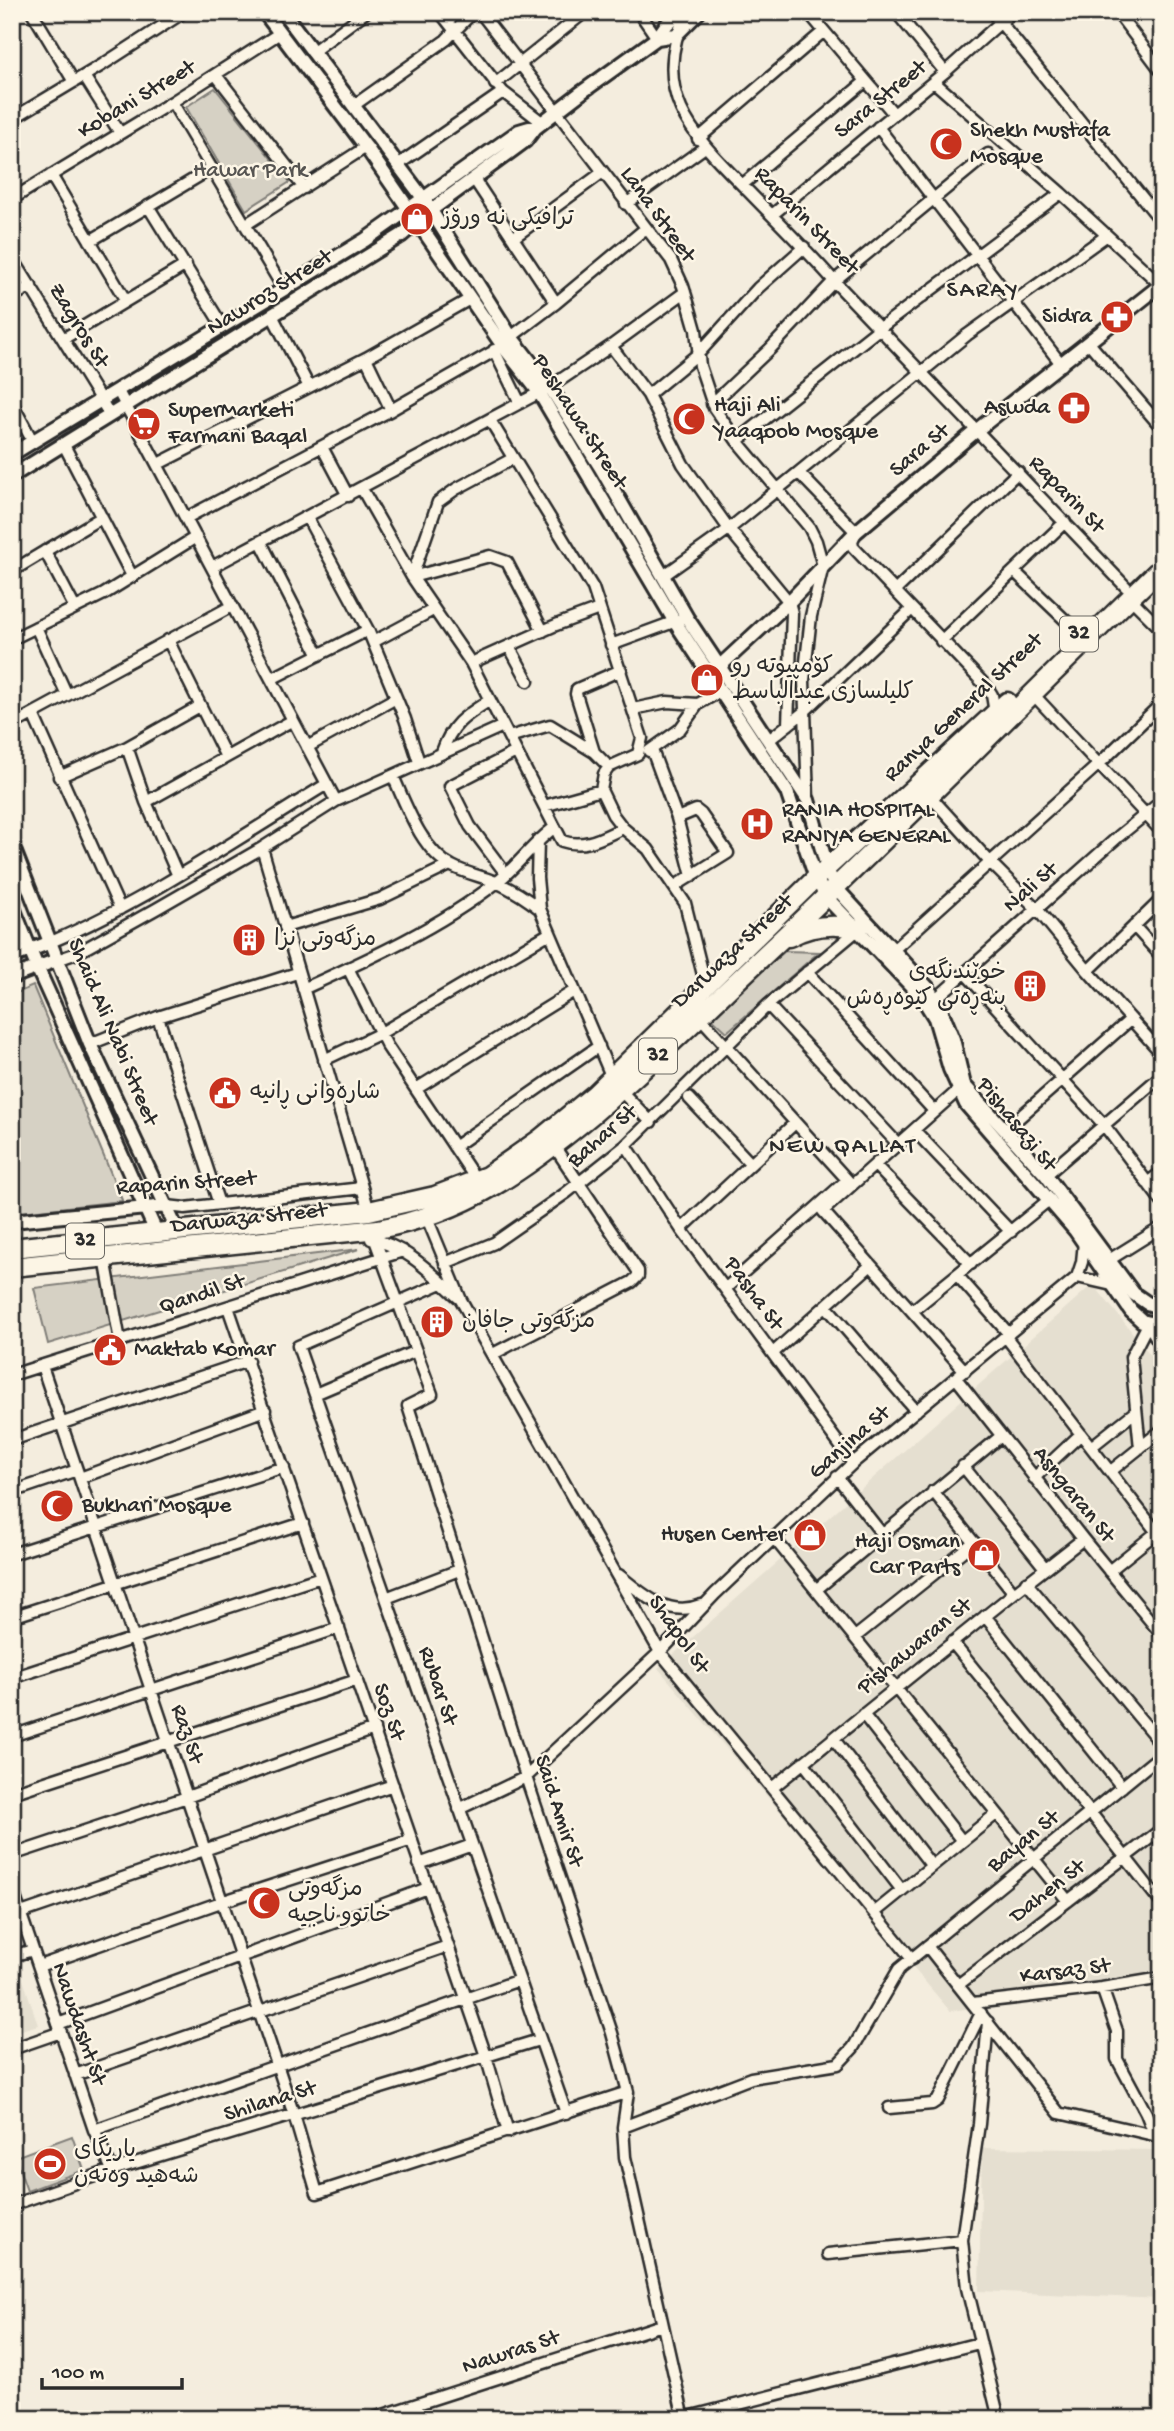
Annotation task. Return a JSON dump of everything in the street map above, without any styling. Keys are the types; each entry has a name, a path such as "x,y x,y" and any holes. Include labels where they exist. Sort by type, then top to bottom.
{"highway":[{"name":"Ranya General Street","path":"157,1234 369,1211 435,1196 496,1171 616,1084 706,988 822,873 995,713 1083,637 1128,593 1162,554"},
{"name":"32","path":"1128,593 1162,567"},
{"name":"Darwaza Street","path":"12,1268 343,1234 394,1226 427,1218 495,1187 554,1146 616,1084 699,1016 831,893 1032,693 1083,637"},
{"path":"774,946 792,935 813,928 836,925 859,929"},
{"name":"32","path":"12,1248 157,1234"}],"main road":[{"name":"Peshawa Street","path":"264,12 410,209 503,344 545,390 601,468 663,576 681,620 719,667 808,800 822,873"},
{"name":"Peshawa Street","path":"283,12 431,210 503,344"},
{"name":"Nawroz Street","path":"12,476 384,247 525,141 539,126 582,92 657,38 680,12"},
{"path":"676,35 699,12"},
{"name":"Nawroz Street","path":"657,38 676,35"},
{"name":"Nawroz Street","path":"12,454 365,240 519,131 539,126"},
{"name":"Sara St","path":"719,667 789,601 856,531 977,430 1161,284"},
{"name":"Peshawa Street","path":"545,390 722,691 787,792 822,873"},
{"name":"Shaid Ali Nabi Street","path":"12,845 90,1044 178,1232"},
{"name":"Pishasazi St","path":"822,873 831,893 859,929 941,1010 953,1039 961,1087 972,1112 1084,1242 1130,1311 1148,1324"},
{"name":"Pishasazi St","path":"831,893 928,988 931,1003"},
{"path":"12,905 29,949 157,1234"},
{"path":"12,957 51,942"},
{"path":"12,977 57,960"},
{"name":"Pishasazi St","path":"961,1087 1046,1175 1134,1294 1158,1307"},
{"name":"Raparin Street","path":"12,1221 167,1206"},
{"path":"1158,1307 1148,1324 1162,1326"}],"street":[{"path":"32,12 120,133"},
{"path":"159,12 167,23"},
{"path":"12,119 184,12"},
{"path":"312,52 366,12"},
{"path":"440,12 499,88 539,126"},
{"path":"353,106 446,40 473,12"},
{"name":"Lana Street","path":"480,12 671,260 685,292 696,330 700,366 712,404 722,422 809,527 817,541 823,566"},
{"path":"399,164 499,88 521,63 585,12"},
{"path":"639,12 657,38"},
{"name":"Raparin Street","path":"686,12 676,35 674,63 677,99 689,126 701,143 804,247 977,430"},
{"path":"808,12 894,114"},
{"path":"896,12 946,72"},
{"path":"992,12 1162,222"},
{"name":"Sara Street","path":"772,215 946,72 1013,12"},
{"path":"1117,12 1162,72"},
{"path":"626,204 701,143 824,31"},
{"name":"Kobani Street","path":"12,199 280,33"},
{"path":"216,75 303,187"},
{"path":"742,185 866,81"},
{"path":"934,82 1161,284"},
{"path":"172,102 283,288"},
{"path":"878,127 1062,365"},
{"path":"245,225 366,148"},
{"path":"712,404 770,349 834,281 988,154"},
{"path":"90,241 211,169"},
{"path":"513,238 603,172"},
{"path":"51,175 125,301"},
{"path":"474,180 556,303"},
{"path":"737,441 976,254 1061,193"},
{"path":"148,206 223,327"},
{"path":"187,519 391,410 503,344 646,228"},
{"path":"663,576 729,529 921,371 1106,236"},
{"path":"648,395 699,353 758,288 804,247"},
{"name":"Zagros St","path":"12,257 110,415"},
{"path":"63,339 186,265"},
{"path":"12,297 31,286"},
{"path":"212,567 545,390 685,292"},
{"path":"158,464 366,358 470,299"},
{"path":"273,317 309,387"},
{"path":"1089,343 1162,428"},
{"path":"503,344 520,403"},
{"path":"611,346 648,395 683,464 729,529 789,601 792,613 788,725"},
{"path":"366,358 391,410"},
{"path":"118,391 335,801"},
{"path":"12,403 33,442"},
{"path":"490,419 593,588 642,738 638,754"},
{"name":"Raparin St","path":"977,430 1065,522 1162,630"},
{"path":"64,445 132,576"},
{"path":"322,447 348,496"},
{"path":"412,577 438,502 456,489 512,459"},
{"path":"896,590 1018,472"},
{"path":"799,473 856,531 853,547 987,687 992,695 995,713"},
{"path":"362,489 412,577 471,663 562,841 584,845 623,828"},
{"path":"12,571 102,516"},
{"path":"307,517 368,630 419,762"},
{"path":"941,640 1065,522"},
{"path":"12,639 75,608 196,537"},
{"path":"261,542 319,654"},
{"path":"45,551 75,608"},
{"path":"412,577 490,556 507,562 542,631"},
{"path":"808,800 804,680 808,636 823,566"},
{"path":"1014,571 1083,637"},
{"path":"12,725 232,606"},
{"path":"471,663 599,609"},
{"path":"769,740 804,712 912,609"},
{"path":"373,642 433,610"},
{"path":"611,645 681,620"},
{"path":"36,627 67,695"},
{"path":"271,679 368,630"},
{"path":"168,640 226,757"},
{"path":"509,646 528,681"},
{"path":"594,752 576,689 621,670"},
{"path":"706,988 688,911 675,886 648,849 623,828 613,815 601,790 604,774 609,767 652,750 680,729 698,704 722,691"},
{"path":"1032,693 1162,832"},
{"path":"307,747 396,698"},
{"path":"442,752 448,734 457,723 490,700"},
{"path":"633,709 667,702 698,704"},
{"path":"892,951 1099,764 1162,703"},
{"path":"60,777 127,747 200,706"},
{"path":"33,714 120,909"},
{"path":"146,802 293,720"},
{"path":"509,737 550,725 594,752 609,767"},
{"path":"57,960 94,943 262,848 335,801 503,726"},
{"path":"127,747 146,802 178,876"},
{"path":"652,750 677,818 692,876"},
{"path":"506,874 470,826 450,786 516,751"},
{"path":"393,776 414,822 429,846 450,865 497,882 540,909"},
{"path":"51,942 120,909 178,876 327,784"},
{"path":"544,806 601,790"},
{"path":"930,796 1037,909 1162,1055"},
{"name":"Nali St","path":"931,1003 1145,813 1162,801"},
{"path":"675,886 728,853 696,810 677,818"},
{"path":"303,989 427,928 497,882 538,840 555,827"},
{"path":"538,840 537,878 540,909 616,1084 651,1122"},
{"path":"262,848 369,1211"},
{"path":"285,927 380,899 450,865"},
{"path":"1088,971 1162,899"},
{"path":"1134,926 1162,957"},
{"name":"Bahar St","path":"445,1263 494,1243 580,1182 651,1122 768,1005 859,929"},
{"path":"324,1060 381,1034 550,933"},
{"path":"348,968 381,1034 477,1181"},
{"path":"90,1044 158,1017 298,972"},
{"path":"807,972 934,1111"},
{"path":"965,973 1104,1125 1162,1202"},
{"path":"416,1089 574,991"},
{"path":"768,1005 898,1144"},
{"path":"699,1016 850,1183"},
{"path":"158,1017 219,1204"},
{"path":"1005,1130 1131,1020"},
{"path":"454,1147 598,1046"},
{"path":"1046,1175 1162,1075"},
{"path":"726,1288 875,1165 961,1087"},
{"path":"689,1098 751,1164"},
{"path":"681,1229 795,1123"},
{"path":"914,1130 1011,1232"},
{"name":"Pasha St","path":"626,1144 681,1229 853,1463"},
{"path":"493,1354 632,1282 638,1276 638,1271 554,1146"},
{"path":"875,1165 971,1264"},
{"path":"1147,1183 1162,1172"},
{"path":"850,1183 823,1211 965,1371"},
{"name":"Raparin Street","path":"167,1206 185,1208 362,1188"},
{"path":"912,1311 1049,1199"},
{"path":"427,1218 461,1300"},
{"path":"1109,1260 1162,1227"},
{"path":"343,1234 375,1240 403,1251 461,1300"},
{"name":"Said Amir St","path":"375,1240 432,1394 408,1406 526,1777 612,2032 628,2092 623,2127 625,2157 684,2418"},
{"path":"1084,1242 1077,1277 1112,1285"},
{"name":"Qandil St","path":"12,1375 403,1251"},
{"path":"105,1258 120,1341"},
{"path":"773,1353 871,1265"},
{"path":"957,1275 1007,1335 1159,1536 1109,1571"},
{"name":"Ganjina St","path":"459,1809 526,1777 660,1652 715,1594 836,1477 1077,1277"},
{"path":"399,1303 442,1283"},
{"name":"Shapol St","path":"461,1300 660,1652 912,1959"},
{"name":"Rubar St","path":"399,1303 298,1346 566,2113"},
{"path":"826,1306 916,1411"},
{"name":"Soz St","path":"228,1307 486,2056 508,2132"},
{"path":"1148,1324 1162,1347"},
{"path":"1140,1448 1131,1357 1148,1324"},
{"path":"315,1394 416,1351"},
{"path":"12,1440 248,1361"},
{"name":"Raz St","path":"42,1366 277,2063 317,2193 508,2132"},
{"name":"Asngaran St","path":"956,1378 1162,1635"},
{"path":"12,1492 78,1474 265,1410"},
{"path":"1091,1447 1135,1412"},
{"path":"1111,1472 1162,1430"},
{"path":"1034,1478 1081,1434"},
{"path":"817,1589 1001,1436"},
{"path":"963,1466 1045,1568"},
{"path":"12,1555 284,1467"},
{"path":"836,1477 882,1534"},
{"path":"933,1491 1014,1592"},
{"path":"12,1617 303,1523"},
{"path":"774,1538 1068,1901"},
{"name":"Pishawaran St","path":"772,1788 1083,1539"},
{"path":"855,1637 974,1542"},
{"path":"605,1557 619,1575 667,1607 690,1610 702,1605 715,1594"},
{"path":"386,1598 459,1570"},
{"path":"12,1678 321,1577"},
{"path":"1026,1583 1162,1745"},
{"path":"985,1616 1122,1787"},
{"path":"12,1736 339,1628"},
{"path":"952,1642 1162,1904"},
{"path":"12,1793 357,1680"},
{"path":"863,1714 962,1841"},
{"path":"12,1855 187,1797 374,1729"},
{"path":"833,1738 931,1865"},
{"name":"Bayan St","path":"623,2127 751,2078 838,2064 853,2048 899,1969 1162,1754"},
{"path":"803,1762 901,1889"},
{"path":"21,1913 393,1785"},
{"path":"874,1913 996,1814"},
{"name":"Dahen St","path":"958,1985 1162,1829"},
{"path":"39,1966 221,1902 412,1840"},
{"path":"419,1864 472,1846"},
{"name":"Nawdasht St","path":"12,1888 94,2130 111,2170"},
{"path":"12,2049 241,1957 428,1888"},
{"path":"75,2075 448,1946"},
{"path":"927,1946 1059,2113 1158,2136"},
{"path":"12,1956 33,1950"},
{"name":"Karsaz St","path":"973,2003 1162,1978"},
{"path":"94,2130 277,2063 519,1980"},
{"path":"1102,1988 1117,2031 1117,2060 1158,2136"},
{"path":"889,2108 932,2104 938,2100 981,2013"},
{"path":"988,2022 979,2124 962,2240 967,2288 999,2419"},
{"name":"Shilana St","path":"12,2205 111,2170 540,2040"},
{"path":"508,2132 628,2092"},
{"path":"828,2255 962,2240"},
{"name":"Nawras St","path":"371,2419 663,2325"},
{"path":"684,2418 979,2343"}],"shaded area":[{"path":"1093,1284 1162,1369 1162,1985 950,2011 658,1668"},
{"path":"16,1958 38,2025 12,2033 12,1960"},
{"path":"982,2148 1162,2150 1162,2299 979,2291"}],"green space":[{"name":"Hawar Park","path":"215,88 290,182 246,210 186,107"},
{"path":"785,951 819,952 727,1032 711,1017"},
{"path":"33,986 122,1201 12,1213 12,995"},
{"path":"359,1249 48,1344 34,1288"},
{"name":"یاریگای شەهید وەتەن","path":"72,2136 84,2170 27,2191 15,2157"}],"place":[{"name":"Shekh Mustafa Mosque","path":"946,144"},
{"name":"ترافیکی نه ورۆز","path":"417,219"},
{"name":"Sidra","path":"1117,317"},
{"name":"Aswda","path":"1074,408"},
{"name":"Haji Ali Yaaqoob Mosque","path":"689,419"},
{"name":"SuperMarketi Farmani Baqal","path":"144,424"},
{"name":"کۆمپیوته رو کلیلسازی عبدالباسط","path":"707,680"},
{"name":"RANIA HOSPITAL RANIYA GENERAL","path":"757,824"},
{"name":"مزگەوتی نزا","path":"249,940"},
{"name":"خوێندنگەی بنەڕەتی کێوەڕەش","path":"1030,986"},
{"name":"شارەوانی ڕانیە","path":"225,1093"},
{"name":"مزگەوتی جافان","path":"437,1322"},
{"name":"Maktab Komar","path":"110,1350"},
{"name":"Bukhari Mosque","path":"57,1506"},
{"name":"Husen Center","path":"810,1535"},
{"name":"Haji Osman Car Parts","path":"984,1555"},
{"name":"مزگەوتی خاتوو ناجیە","path":"264,1903"},
{"name":"یاریگای شەهید وەتەن","path":"50,2164"}],"district":[{"name":"SARAY","path":"983,291"},
{"name":"NEW QALLAT","path":"843,1147"}]}
